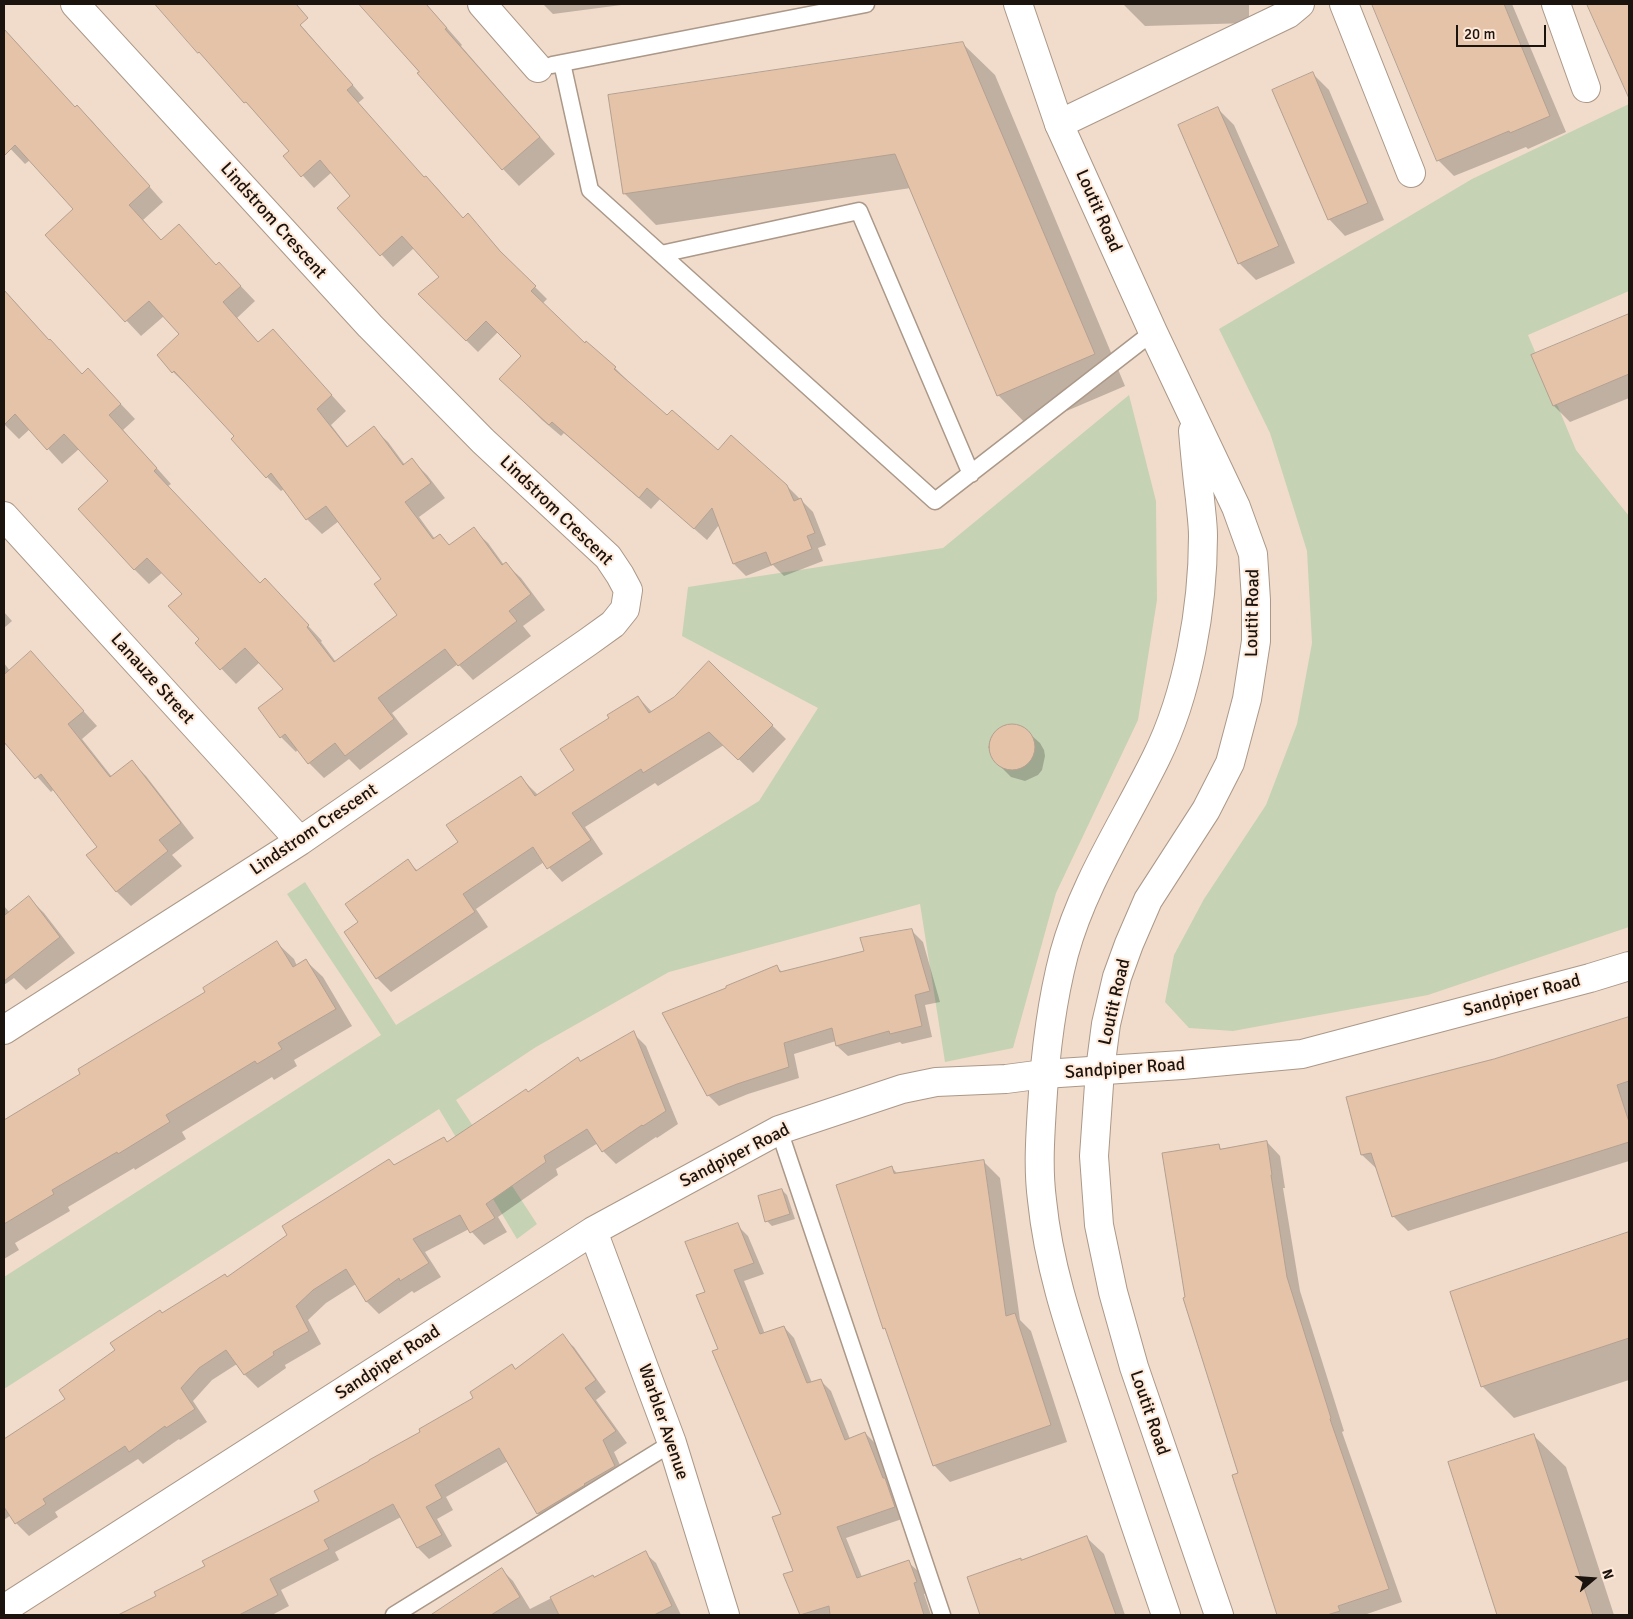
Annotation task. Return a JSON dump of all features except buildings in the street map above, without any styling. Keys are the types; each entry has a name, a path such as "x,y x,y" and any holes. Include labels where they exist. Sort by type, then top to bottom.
{"street":[{"name":"Lindstrom Crescent","path":"4,1030 300,841 588,642 613,624 625,609 628,590 608,557 483,441 370,326 75,4"},
{"path":"482,4 550,65"},
{"name":"Loutit Road","path":"1018,4 1059,124 1153,332 1236,506 1253,554 1256,641 1247,700 1230,763 1206,810 1148,900 1117,977 1106,1024 1100,1070 1094,1156 1099,1225 1113,1292 1134,1367 1219,1615"},
{"path":"1344,4 1411,173"},
{"path":"1556,4 1586,88"},
{"path":"1059,124 1292,7"},
{"name":"Loutit Road","path":"1166,1615 1061,1303 1049,1248 1042,1202 1039,1158 1044,1074 1052,1011 1063,957 1080,908 1117,830 1157,757 1174,714 1188,665 1199,606 1203,534 1191,412"},
{"name":"Lanauze Street","path":"4,516 300,841"},
{"name":"Sandpiper Road","path":"4,1609 593,1231 779,1130 902,1089 936,1082 1006,1079 1044,1074 1182,1065 1302,1054 1629,966"},
{"name":"Warbler Avenue","path":"593,1231 672,1443 725,1615"}],"lane":[{"path":"866,4 845,6 550,65 590,190 935,501 1153,332"},
{"path":"661,254 859,211 970,474"},
{"path":"779,1130 942,1615"},
{"path":"394,1615 672,1443"}],"green space":[{"path":"1629,104 1629,291 1528,335 1576,450 1629,516 1629,927 1428,995 1233,1031 1189,1028 1165,1002 1174,955 1204,899 1266,805 1297,724 1312,643 1307,551 1270,433 1219,329 1472,179"},
{"path":"1129,395 1156,501 1157,600 1138,720 1056,893 1013,1048 945,1062 920,904 669,972 536,1047 456,1100 537,1224 517,1239 439,1109 4,1389 4,1277 381,1035 287,894 305,882 396,1025 759,801 818,708 682,636 688,587 943,548"}]}
